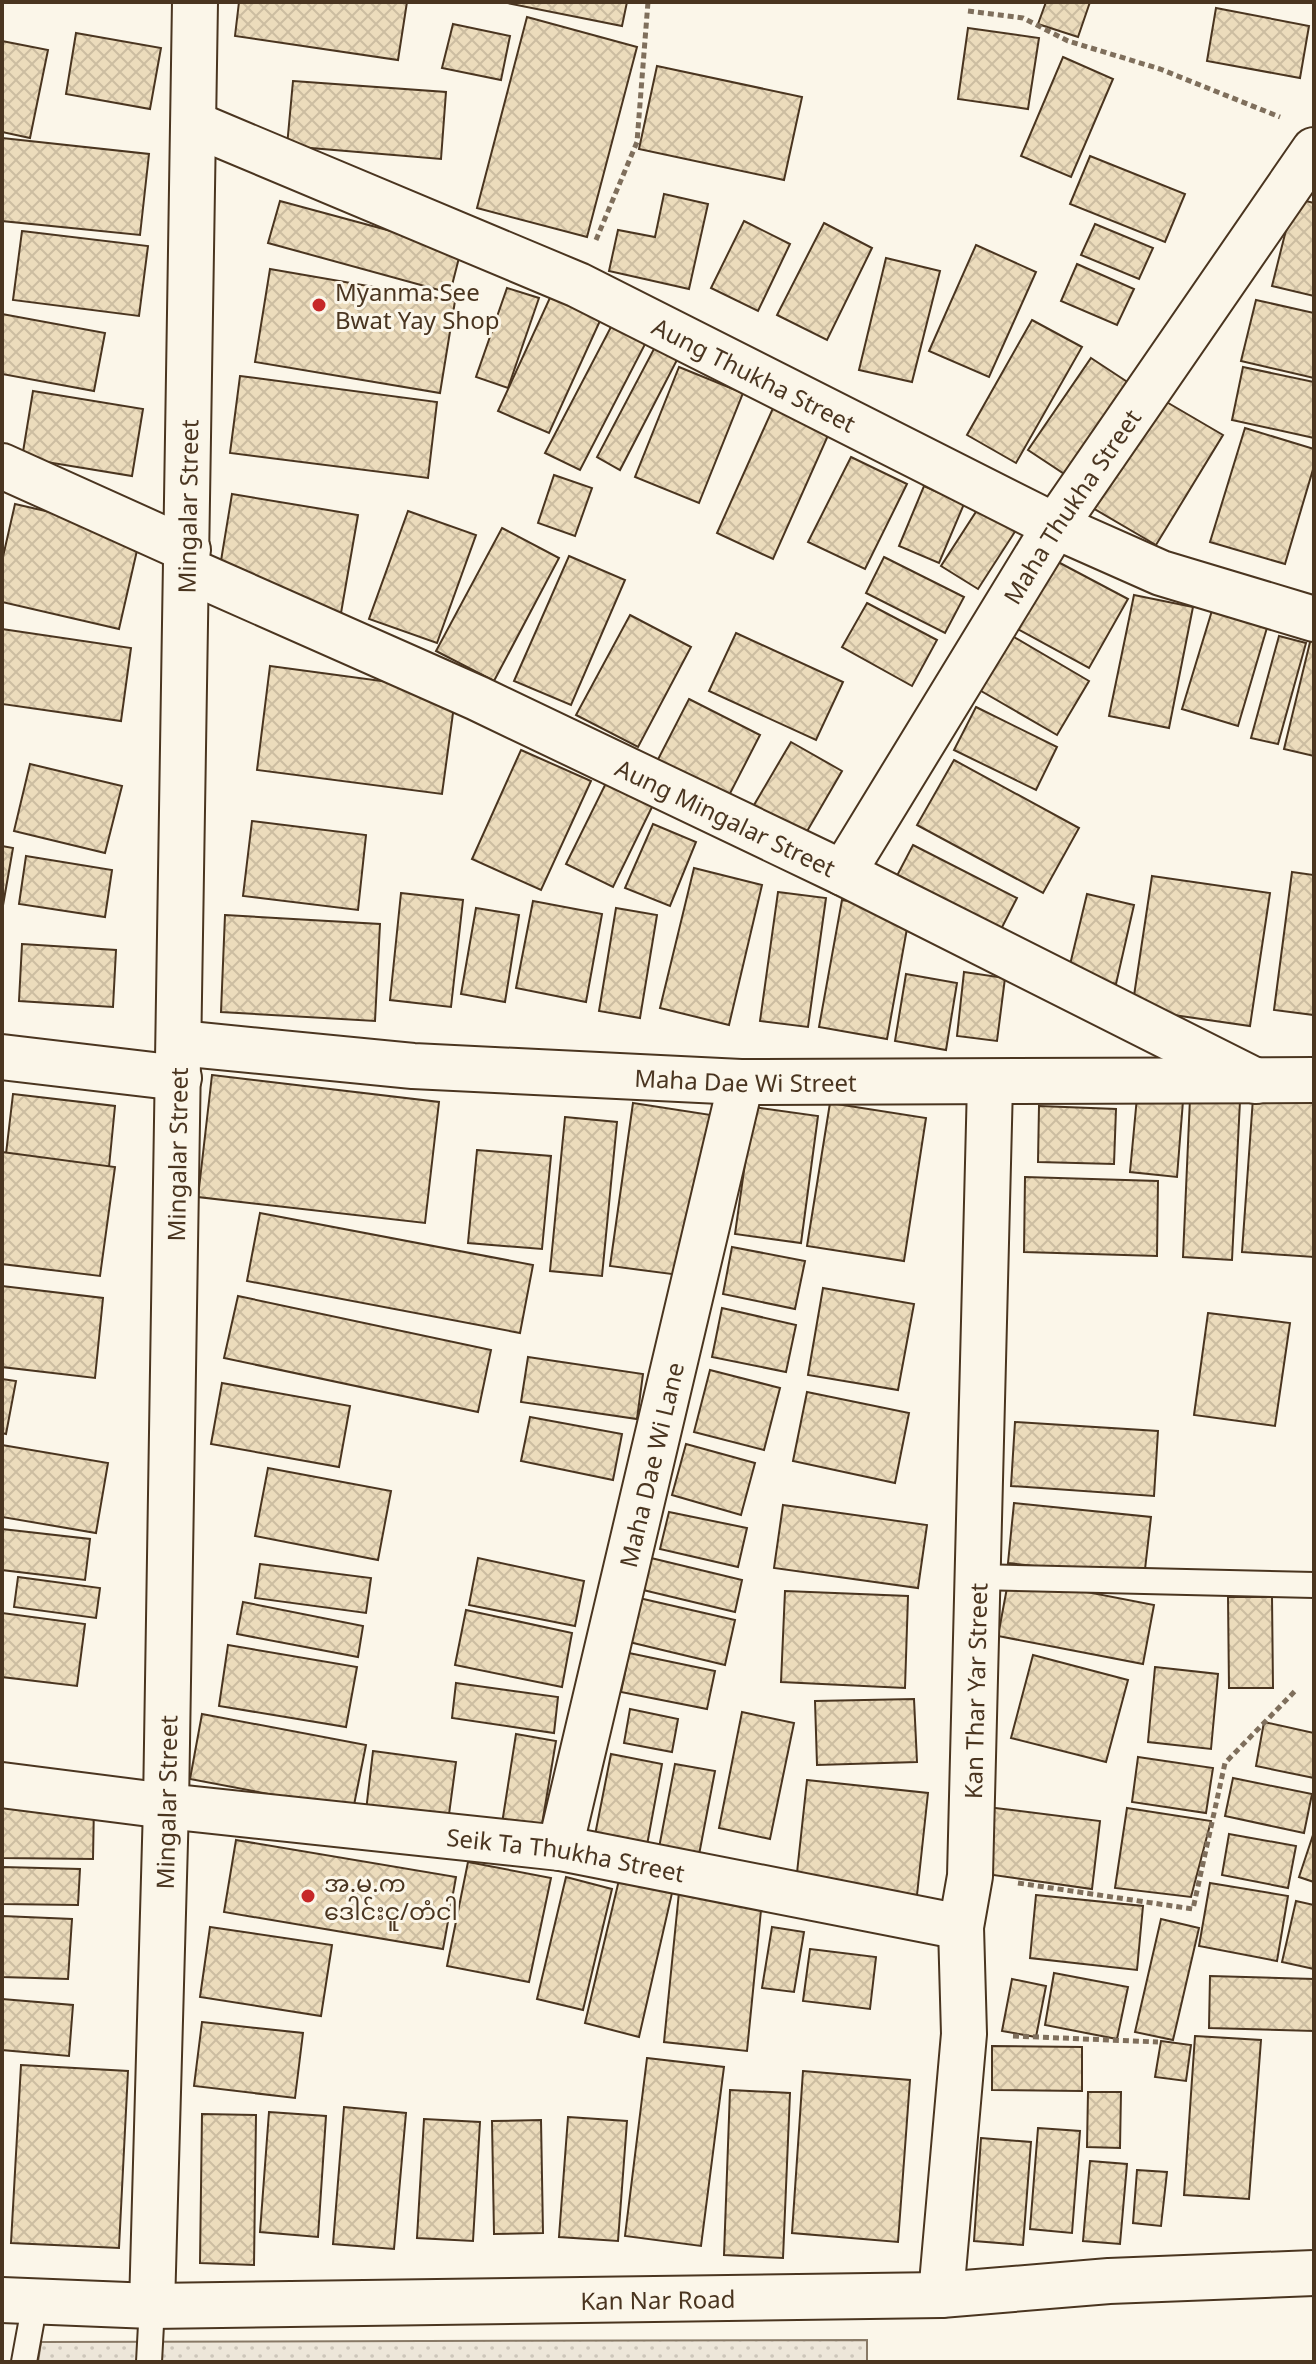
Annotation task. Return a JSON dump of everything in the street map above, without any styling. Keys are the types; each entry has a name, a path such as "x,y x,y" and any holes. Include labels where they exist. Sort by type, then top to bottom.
{"street":[{"name":"Mingalar Street","path":"152,2306 166,1806 195,2"},
{"name":"Aung Thukha Street","path":"194,124 578,285 1055,526 1161,573 1314,619"},
{"name":"Maha Thukha Street","path":"843,873 1300,134"},
{"name":"Aung Mingalar Street","path":"2,466 188,560 843,873 1256,1081"},
{"name":"Maha Dae Wi Street","path":"2,1057 413,1066 741,1082 990,1084 1314,1080"},
{"name":"Maha Dae Wi Lane","path":"560,1848 741,1082"},
{"name":"Kan Thar Yar Street","path":"941,2295 964,2034 961,1927 970,1876 990,1084"},
{"name":"Seik Ta Thukha Street","path":"2,1785 166,1806 560,1848 961,1927"},
{"name":"Kan Nar Road","path":"18,2301 152,2306 941,2295 1109,2281 1314,2273"}],"lane":[{"path":"977,1577 1314,1585"},
{"path":"18,2301 24,2362"},
{"path":"149,2362 152,2306"}],"path":[{"path":"578,285 637,142 648,2"},
{"path":"968,11 1023,18 1068,41 1160,69 1300,134"},
{"path":"970,1876 1193,1909 1225,1763 1296,1690"},
{"path":"964,2034 1158,2042"}],"shaded area":[{"path":"867,2340 867,2362 38,2362 41,2342"}],"building":[{"path":"239,2 407,2 398,60 235,36"},
{"path":"502,2 627,2 622,26"},
{"path":"1046,2 1090,2 1078,37 1038,24"},
{"path":"1216,8 1309,26 1300,78 1207,61"},
{"path":"527,17 637,47 587,237 477,208"},
{"path":"453,24 510,36 501,80 442,68"},
{"path":"968,28 1039,38 1028,109 958,99"},
{"path":"76,33 161,48 150,109 66,94"},
{"path":"2,41 48,50 30,138 2,132"},
{"path":"1063,57 1113,79 1071,177 1021,156"},
{"path":"657,66 802,97 784,180 639,149"},
{"path":"293,81 446,92 441,159 287,146"},
{"path":"2,138 149,154 140,235 2,221"},
{"path":"1090,156 1185,194 1165,242 1070,204"},
{"path":"664,194 708,204 689,289 609,271 618,230 655,237"},
{"path":"1294,198 1314,203 1314,296 1272,286"},
{"path":"280,201 461,250 450,293 268,243"},
{"path":"744,221 790,244 758,311 711,288"},
{"path":"824,223 872,248 827,340 777,315"},
{"path":"1095,224 1153,248 1139,279 1081,255"},
{"path":"22,231 148,246 139,316 13,300"},
{"path":"976,245 1036,272 989,377 929,351"},
{"path":"886,258 940,271 912,382 859,370"},
{"path":"1077,264 1134,289 1117,325 1061,301"},
{"path":"270,269 455,301 440,393 255,362"},
{"path":"507,288 539,298 508,388 476,377"},
{"path":"554,289 604,312 549,433 498,411"},
{"path":"1256,300 1314,313 1314,378 1241,361"},
{"path":"623,304 657,321 580,470 545,453"},
{"path":"2,314 105,333 94,391 2,374"},
{"path":"1032,320 1082,347 1016,463 967,435"},
{"path":"655,347 678,358 620,470 597,457"},
{"path":"1091,358 1132,385 1069,477 1028,450"},
{"path":"679,367 743,393 699,503 635,477"},
{"path":"1243,367 1314,382 1314,438 1232,420"},
{"path":"240,376 437,402 428,478 230,453"},
{"path":"33,391 143,409 132,476 22,458"},
{"path":"1158,397 1223,435 1156,545 1091,507"},
{"path":"774,406 830,431 773,559 717,533"},
{"path":"1245,428 1314,449 1314,466 1285,564 1210,542"},
{"path":"851,457 907,484 865,569 808,542"},
{"path":"554,475 592,488 575,536 538,523"},
{"path":"924,486 964,504 939,563 899,546"},
{"path":"232,494 358,515 341,613 216,591"},
{"path":"15,504 141,533 119,629 2,602 2,561"},
{"path":"981,504 1018,527 978,589 941,566"},
{"path":"408,511 476,535 437,643 369,619"},
{"path":"502,528 559,558 494,681 436,651"},
{"path":"1043,554 1128,599 1089,668 1005,622"},
{"path":"569,556 625,580 571,705 514,681"},
{"path":"884,557 964,597 945,633 866,593"},
{"path":"1134,595 1193,607 1169,728 1109,716"},
{"path":"867,603 937,640 912,686 842,647"},
{"path":"1214,604 1269,621 1238,726 1182,709"},
{"path":"630,615 691,647 638,747 576,715"},
{"path":"2,629 131,648 121,721 2,704"},
{"path":"1002,630 1089,681 1057,735 969,684"},
{"path":"736,633 843,682 816,740 709,691"},
{"path":"1314,634 1314,756 1284,749"},
{"path":"1279,636 1306,643 1278,744 1251,738"},
{"path":"270,666 456,691 442,794 257,770"},
{"path":"689,699 760,735 721,811 650,775"},
{"path":"976,707 1057,747 1036,790 954,750"},
{"path":"791,742 842,771 795,852 744,822"},
{"path":"521,750 591,781 541,890 472,859"},
{"path":"954,760 1079,828 1043,893 917,825"},
{"path":"30,764 122,786 105,853 14,831"},
{"path":"606,783 653,805 613,887 566,864"},
{"path":"252,821 366,835 358,910 243,896"},
{"path":"653,824 696,842 670,906 625,888"},
{"path":"913,845 1017,898 995,941 890,889"},
{"path":"2,846 13,848 2,911"},
{"path":"26,856 112,870 105,917 19,904"},
{"path":"694,868 762,885 729,1025 660,1008"},
{"path":"1292,872 1314,875 1314,1015 1274,1010"},
{"path":"1152,876 1270,893 1250,1026 1132,1009"},
{"path":"778,892 826,898 808,1027 760,1021"},
{"path":"401,893 463,900 451,1007 390,1000"},
{"path":"1087,894 1134,905 1116,984 1068,973"},
{"path":"842,900 910,912 887,1039 819,1027"},
{"path":"533,901 602,914 586,1002 516,988"},
{"path":"476,908 519,915 505,1002 461,994"},
{"path":"616,908 657,915 640,1018 599,1011"},
{"path":"225,915 380,924 375,1021 221,1012"},
{"path":"22,944 116,950 113,1007 19,1001"},
{"path":"964,972 1005,978 997,1041 957,1036"},
{"path":"906,974 957,983 946,1050 895,1041"},
{"path":"212,1075 439,1102 425,1223 198,1197"},
{"path":"13,1094 115,1106 109,1167 6,1154"},
{"path":"1137,1097 1183,1101 1177,1177 1130,1172"},
{"path":"1190,1098 1240,1101 1232,1260 1183,1257"},
{"path":"1253,1098 1314,1103 1314,1257 1242,1252"},
{"path":"633,1103 711,1115 687,1276 610,1266"},
{"path":"830,1103 926,1118 904,1261 807,1246"},
{"path":"1039,1106 1116,1109 1114,1164 1038,1162"},
{"path":"753,1107 818,1116 801,1243 735,1234"},
{"path":"565,1117 617,1122 602,1276 550,1271"},
{"path":"477,1150 551,1156 542,1249 468,1243"},
{"path":"2,1152 115,1167 100,1276 2,1264"},
{"path":"1025,1177 1158,1181 1157,1256 1024,1252"},
{"path":"260,1213 533,1265 520,1333 247,1281"},
{"path":"732,1247 805,1261 795,1309 723,1294"},
{"path":"2,1286 103,1298 95,1378 2,1367"},
{"path":"823,1288 914,1304 898,1390 808,1375"},
{"path":"238,1296 491,1350 478,1412 224,1358"},
{"path":"722,1308 796,1325 786,1372 712,1357"},
{"path":"1208,1313 1290,1323 1275,1426 1194,1415"},
{"path":"528,1357 643,1374 637,1419 521,1402"},
{"path":"710,1370 780,1388 764,1450 694,1432"},
{"path":"2,1379 16,1381 6,1434 2,1433"},
{"path":"222,1383 350,1406 339,1467 211,1444"},
{"path":"807,1392 909,1413 895,1483 793,1461"},
{"path":"530,1417 622,1434 613,1480 521,1461"},
{"path":"1015,1422 1158,1431 1154,1496 1011,1486"},
{"path":"686,1444 755,1463 741,1515 672,1495"},
{"path":"2,1445 108,1463 96,1533 2,1517"},
{"path":"268,1468 391,1491 378,1560 255,1536"},
{"path":"1014,1503 1151,1517 1144,1578 1008,1563"},
{"path":"783,1505 927,1525 918,1588 774,1568"},
{"path":"669,1512 747,1528 738,1567 660,1549"},
{"path":"2,1529 90,1539 85,1580 2,1570"},
{"path":"478,1558 584,1581 575,1626 469,1605"},
{"path":"651,1558 742,1580 735,1612 643,1590"},
{"path":"260,1564 371,1578 366,1613 255,1598"},
{"path":"18,1577 100,1588 96,1618 14,1607"},
{"path":"1009,1577 1154,1605 1143,1664 998,1636"},
{"path":"785,1591 908,1596 905,1688 781,1682"},
{"path":"1228,1597 1272,1597 1273,1688 1229,1688"},
{"path":"639,1598 735,1620 725,1665 629,1642"},
{"path":"243,1602 363,1626 358,1657 237,1634"},
{"path":"466,1610 572,1633 562,1687 455,1665"},
{"path":"2,1613 85,1624 77,1686 2,1677"},
{"path":"228,1645 357,1667 346,1727 219,1706"},
{"path":"629,1653 715,1671 707,1709 621,1692"},
{"path":"1033,1655 1128,1680 1106,1762 1011,1738"},
{"path":"1155,1667 1218,1674 1211,1749 1148,1742"},
{"path":"456,1683 558,1697 554,1733 452,1718"},
{"path":"914,1699 917,1762 817,1765 815,1701"},
{"path":"630,1709 678,1719 672,1752 624,1743"},
{"path":"742,1712 794,1723 770,1839 719,1828"},
{"path":"202,1714 366,1745 353,1810 190,1779"},
{"path":"1264,1722 1314,1733 1314,1778 1256,1766"},
{"path":"516,1734 556,1741 540,1836 501,1830"},
{"path":"373,1751 456,1762 448,1822 366,1811"},
{"path":"611,1754 662,1764 647,1845 595,1835"},
{"path":"1138,1757 1213,1768 1206,1813 1132,1802"},
{"path":"675,1764 715,1771 698,1860 658,1853"},
{"path":"1233,1778 1312,1794 1304,1833 1225,1816"},
{"path":"807,1780 928,1793 917,1895 796,1882"},
{"path":"2,1803 94,1804 93,1859 2,1858"},
{"path":"987,1807 1100,1821 1092,1889 979,1873"},
{"path":"1127,1808 1211,1821 1191,1897 1115,1888"},
{"path":"1314,1832 1314,1882 1299,1877"},
{"path":"1229,1834 1296,1846 1288,1888 1222,1875"},
{"path":"236,1840 456,1877 443,1949 224,1912"},
{"path":"468,1862 551,1878 529,1982 447,1966"},
{"path":"2,1867 80,1869 78,1905 2,1904"},
{"path":"566,1877 612,1889 583,2010 537,1999"},
{"path":"619,1880 672,1893 639,2037 585,2023"},
{"path":"680,1882 763,1890 747,2051 664,2042"},
{"path":"1210,1883 1288,1896 1277,1961 1199,1946"},
{"path":"1036,1895 1143,1906 1137,1970 1030,1958"},
{"path":"1296,1901 1314,1905 1314,1969 1282,1962"},
{"path":"2,1916 72,1919 68,1979 2,1977"},
{"path":"1161,1919 1199,1928 1173,2040 1135,2032"},
{"path":"210,1927 332,1945 321,2016 200,1997"},
{"path":"772,1927 804,1932 794,1992 762,1988"},
{"path":"810,1949 876,1957 870,2009 803,2001"},
{"path":"1054,1973 1128,1987 1117,2039 1045,2025"},
{"path":"1210,1976 1314,1979 1314,2031 1209,2028"},
{"path":"1012,1979 1046,1986 1036,2037 1002,2031"},
{"path":"2,1999 73,2005 69,2056 2,2050"},
{"path":"202,2022 303,2033 295,2098 194,2086"},
{"path":"1195,2036 1261,2040 1249,2199 1184,2195"},
{"path":"1161,2041 1191,2045 1186,2081 1155,2077"},
{"path":"992,2046 1082,2047 1082,2091 992,2090"},
{"path":"647,2058 724,2067 701,2246 625,2236"},
{"path":"21,2065 128,2071 119,2248 11,2243"},
{"path":"803,2071 910,2080 898,2242 792,2233"},
{"path":"730,2090 790,2093 783,2258 724,2255"},
{"path":"1088,2092 1121,2092 1120,2148 1087,2147"},
{"path":"344,2107 406,2113 394,2249 333,2244"},
{"path":"269,2112 326,2116 318,2237 260,2232"},
{"path":"202,2114 256,2115 254,2265 200,2263"},
{"path":"568,2117 627,2121 618,2241 559,2237"},
{"path":"424,2119 480,2122 473,2241 417,2238"},
{"path":"541,2120 543,2233 494,2234 492,2121"},
{"path":"1038,2128 1080,2131 1072,2233 1030,2229"},
{"path":"981,2138 1031,2142 1023,2245 974,2241"},
{"path":"1090,2161 1127,2164 1120,2244 1083,2241"},
{"path":"1137,2170 1167,2172 1161,2226 1133,2223"}],"place":[{"name":"Myanma See Bwat Yay Shop","path":"319,305"},
{"name":"အ.မ.က ဒေါင်းငူ/တံငါ","path":"308,1896"}]}
